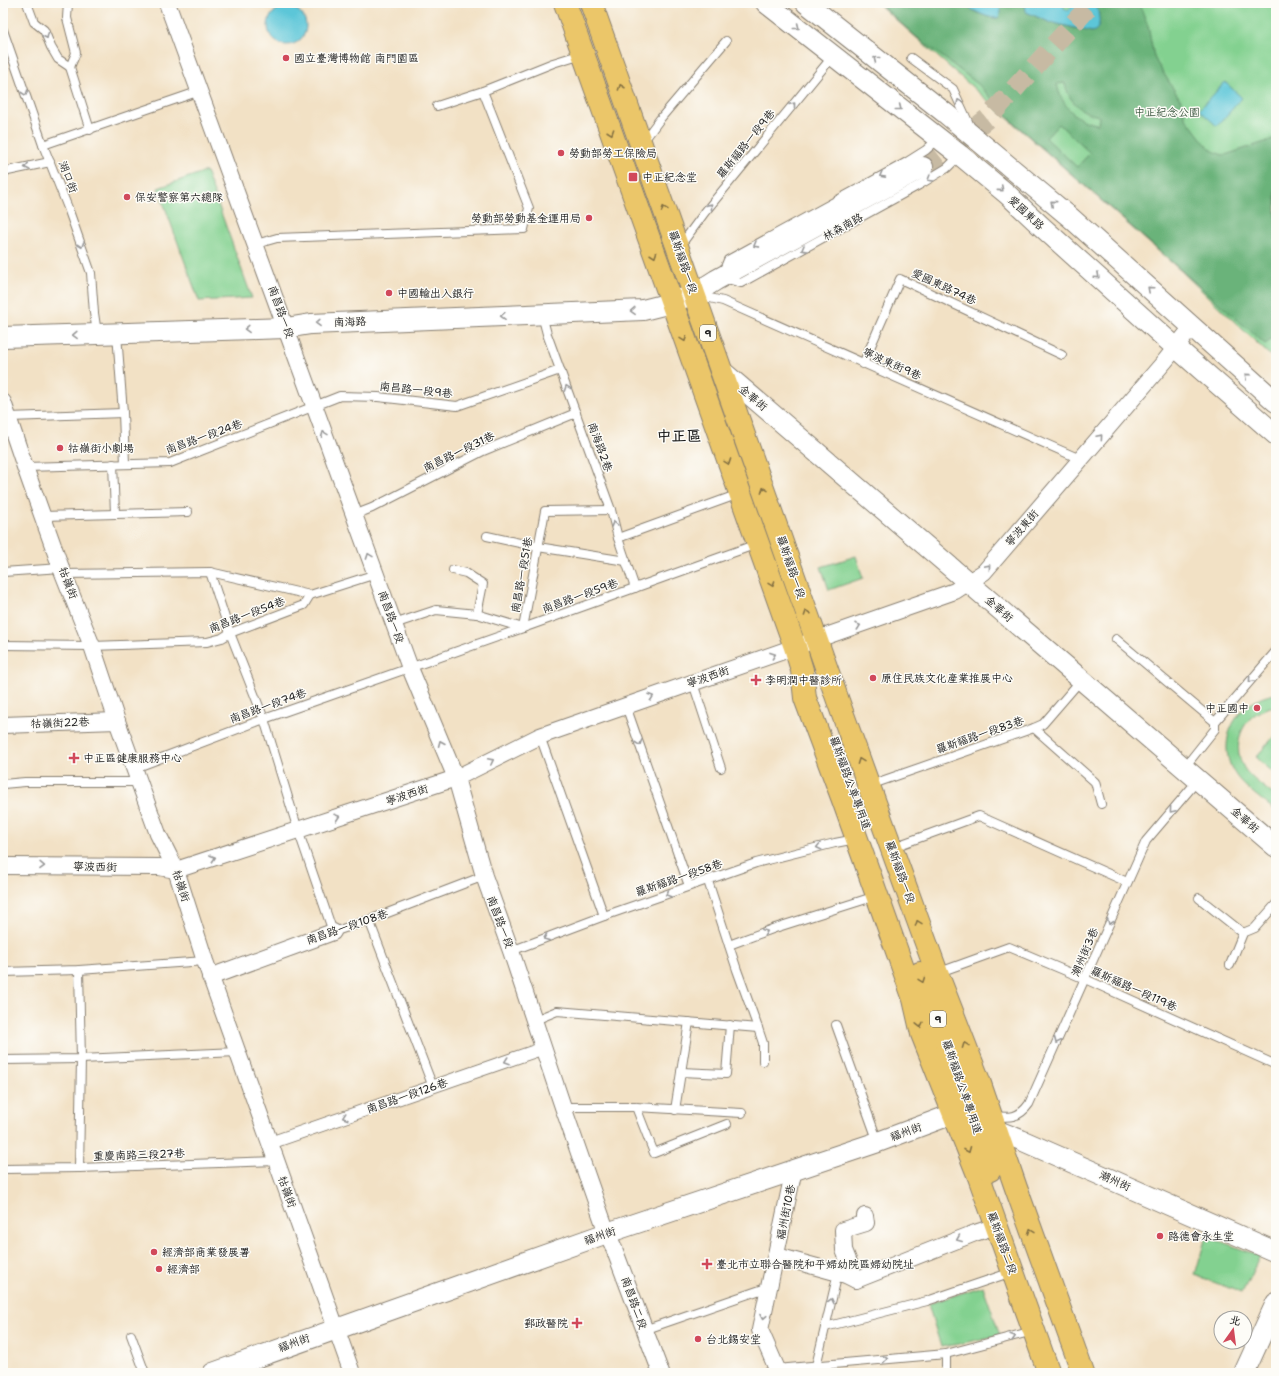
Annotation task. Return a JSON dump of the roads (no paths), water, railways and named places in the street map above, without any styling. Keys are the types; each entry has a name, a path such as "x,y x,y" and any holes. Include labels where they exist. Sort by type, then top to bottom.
{"main road":[{"name":"9","path":"565,3 795,647 802,670 805,698 878,896 914,999 922,1034 978,1119 1083,1373"},
{"name":"羅斯福路一段","path":"592,3 891,848 979,1081"},
{"name":"羅斯福路公車專用道","path":"802,670 816,692 928,995 978,1119 1014,1226 1070,1373"},
{"name":"羅斯福路公車專用道","path":"979,1081 978,1119 997,1194 1062,1373"},
{"name":"羅斯福路二段","path":"978,1119 979,1177 1049,1373"}],"street":[{"name":"南昌路一段","path":"167,3 410,668 456,778 484,876 535,1020 562,1107 607,1233"},
{"name":"愛國東路","path":"766,3 960,155 1006,194 1175,347 1276,435"},
{"path":"814,7 1071,218 1276,402"},
{"name":"林森南路","path":"694,294 721,277 923,167"},
{"name":"南海路","path":"3,337 286,328 311,324 643,310 671,303 694,294"},
{"name":"寧波東街","path":"795,647 955,591 984,572 1166,361 1175,347 1192,327"},
{"name":"金華街","path":"722,372 969,582 1276,847"},
{"name":"牯嶺街","path":"6,410 25,467 92,646 116,721 158,834 176,870 210,977 352,1373"},
{"name":"寧波西街","path":"3,866 159,867 176,870 456,778 540,736 795,647"},
{"name":"牯嶺街22巷","path":"3,725 116,721"},
{"name":"南昌路一段108巷","path":"210,977 333,932"},
{"name":"南昌路一段126巷","path":"270,1143 544,1048"},
{"name":"福州街","path":"213,1373 336,1328 607,1233 878,1142 978,1119"},
{"name":"潮州街","path":"978,1119 1022,1140 1276,1252"},
{"name":"福州街10巷","path":"774,1372 760,1330 768,1287 777,1256 794,1170"},
{"path":"856,1280 844,1250 843,1230 866,1223 865,1216"},
{"path":"777,1256 838,1273 856,1280 974,1233 996,1226"},
{"name":"南昌路二段","path":"607,1233 661,1373"},
{"path":"1244,1373 1276,1303"}],"lane":[{"path":"27,3 34,22 44,30 51,47 58,58 70,67 90,130"},
{"path":"68,3 67,18 76,53 70,67"},
{"name":"湖口街","path":"3,30 43,145 91,274 94,314 98,334"},
{"path":"641,144 660,119 726,41"},
{"path":"437,106 483,91 553,63 583,54"},
{"name":"羅斯福路一段9巷","path":"678,248 705,212 834,56"},
{"path":"911,58 953,89 975,138"},
{"path":"43,145 200,91"},
{"path":"256,244 277,238 524,229 529,208 483,91"},
{"path":"721,277 728,260 907,162 926,150 938,139"},
{"name":"林森南路","path":"721,277 741,283 925,182 947,168 960,155"},
{"path":"3,172 50,162"},
{"name":"愛國東路74巷","path":"863,364 900,279 1062,355"},
{"name":"寧波東街9巷","path":"694,294 723,300 863,364 1080,459"},
{"name":"南海路2巷","path":"542,315 560,370 611,510 618,538 635,588"},
{"path":"118,334 125,464"},
{"name":"南昌路一段9巷","path":"314,407 340,396 378,397 457,406 560,370"},
{"name":"南昌路一段24巷","path":"25,467 170,463 314,407"},
{"path":"6,410 123,413"},
{"name":"南昌路一段31巷","path":"354,515 372,508 484,451 576,413"},
{"path":"113,464 115,513"},
{"path":"618,538 740,494"},
{"name":"南昌路一段51巷","path":"394,624 436,610 477,614 523,628 544,511 611,510"},
{"path":"43,516 188,512"},
{"path":"487,536 626,561"},
{"name":"南昌路一段59巷","path":"410,668 758,544"},
{"path":"453,570 466,572 483,584 477,614"},
{"path":"3,572 210,572 310,595"},
{"path":"210,572 230,633 264,719 298,830 333,932"},
{"name":"南昌路一段54巷","path":"3,645 92,646 207,642 222,638 230,633 304,605 310,595 376,574"},
{"path":"1116,639 1215,722"},
{"name":"潮州街3巷","path":"978,1119 1014,1116 1023,1112 1029,1104 1146,841 1191,774 1215,730 1215,722 1276,651"},
{"name":"南昌路一段74巷","path":"137,775 264,719 410,668"},
{"name":"羅斯福路一段83巷","path":"870,786 1042,724 1081,680"},
{"path":"693,683 721,768"},
{"path":"626,706 690,886"},
{"path":"1034,728 1095,782 1101,804"},
{"path":"540,736 604,916"},
{"path":"3,784 137,775"},
{"path":"891,848 979,816 1025,835 1127,882"},
{"name":"羅斯福路一段58巷","path":"511,951 604,916 756,863 857,839"},
{"name":"南昌路一段108巷","path":"333,932 369,920 484,876"},
{"path":"708,880 763,1043 763,1061"},
{"path":"729,945 774,928 878,896"},
{"path":"1199,898 1243,933"},
{"path":"1230,965 1243,933 1255,928 1276,904"},
{"path":"369,920 433,1087"},
{"name":"羅斯福路一段119巷","path":"937,973 1009,947 1276,1065"},
{"path":"3,972 79,970 205,961"},
{"path":"79,970 81,1059 79,1168"},
{"path":"535,1020 557,1012 758,1028"},
{"path":"675,1110 689,1022"},
{"path":"681,1072 726,1074 730,1025"},
{"path":"836,1025 878,1142"},
{"path":"3,1060 81,1059 237,1052"},
{"path":"562,1107 636,1107 742,1113"},
{"path":"636,1107 654,1153 727,1124"},
{"name":"重慶南路三段27巷","path":"3,1169 79,1168 276,1161"},
{"path":"825,1327 927,1301 1012,1272"},
{"path":"816,1366 838,1273"},
{"path":"644,1330 768,1287"},
{"path":"774,1372 816,1366 946,1354 1034,1331"},
{"path":"131,1335 145,1373"},
{"path":"946,1354 946,1373"}],"water":[{"path":"956,3 997,3 1001,8 1001,13 998,18 992,18"},
{"path":"1025,3 1066,3 1063,7 1068,11 1072,6 1069,3 1096,3 1099,15 1099,24 1096,30 1092,32 1049,22 1026,12"},
{"path":"287,7 297,10 303,16 306,26 303,36 297,42 287,45 277,42 271,36 268,26 271,16 277,10"},
{"path":"1225,82 1242,98 1217,126 1199,110"}],"tunnel":[{"path":"923,167 936,159 988,118 1092,3"}],"place":[{"name":"國立臺灣博物館 南門園區","path":"286,58"},
{"name":"勞動部勞工保險局","path":"561,153"},
{"name":"中正紀念堂","path":"633,177"},
{"name":"保安警察第六總隊","path":"127,197"},
{"name":"勞動部勞動基金運用局","path":"589,218"},
{"name":"中國輸出入銀行","path":"389,293"},
{"name":"牯嶺街小劇場","path":"60,448"},
{"name":"原住民族文化產業推展中心","path":"873,678"},
{"name":"李明潤中醫診所","path":"756,680"},
{"name":"中正國中","path":"1257,708"},
{"name":"中正區健康服務中心","path":"74,758"},
{"name":"路德會永生堂","path":"1160,1236"},
{"name":"經濟部商業發展署","path":"154,1252"},
{"name":"臺北市立聯合醫院和平婦幼院區婦幼院址","path":"707,1264"},
{"name":"經濟部","path":"159,1269"},
{"name":"郵政醫院","path":"577,1323"},
{"name":"台北錫安堂","path":"698,1339"}],"district":[{"name":"中正區","path":"679,436"}],"park label":[{"name":"中正紀念公園","path":"1167,112"}]}
